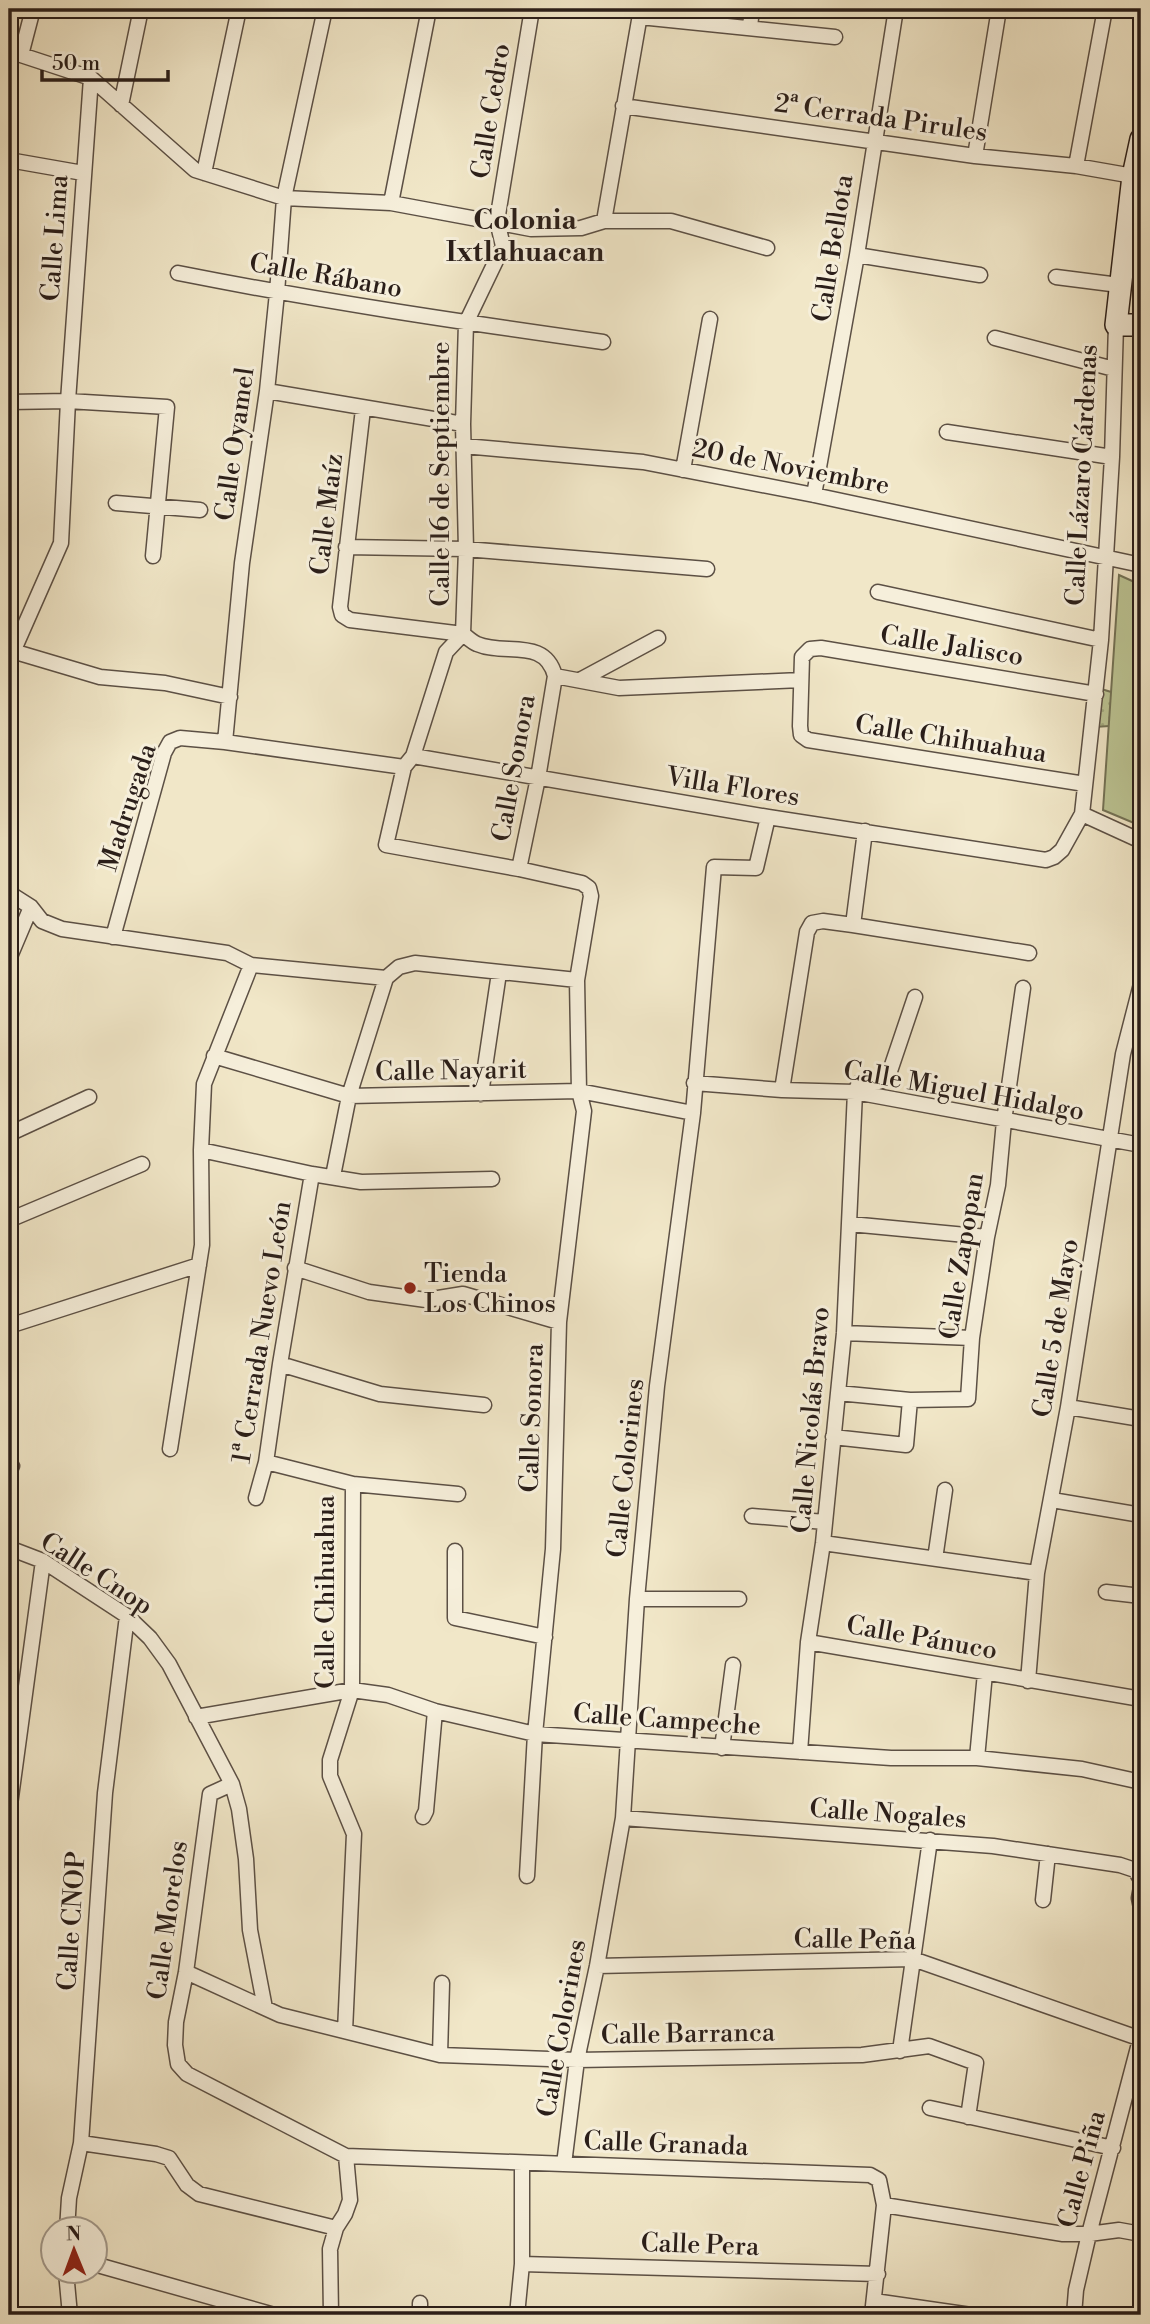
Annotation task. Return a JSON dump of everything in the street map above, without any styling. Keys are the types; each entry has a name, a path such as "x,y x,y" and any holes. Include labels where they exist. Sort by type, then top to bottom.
{"street":[{"path":"33,9 21,55 91,78 195,170 204,173 284,198 391,203 531,229 581,228 604,221 671,221 767,248"},
{"path":"121,105 141,9"},
{"path":"204,173 239,9"},
{"name":"Calle Oyamel","path":"225,742 242,563 278,293 284,198 325,9"},
{"path":"391,203 429,9"},
{"name":"Calle Cedro","path":"497,221 532,9"},
{"path":"750,27 752,9"},
{"name":"Calle Bellota","path":"814,495 858,255 896,9"},
{"path":"975,156 999,9"},
{"path":"1076,166 1105,9"},
{"path":"604,221 640,13 835,37"},
{"name":"Calle Lima","path":"10,654 61,543 68,401 91,78"},
{"name":"2ª Cerrada Pirules","path":"623,106 975,156 1076,166 1133,176"},
{"name":"Calle Lázaro Cárdenas","path":"1082,814 1101,640 1119,285 1134,230 1133,176 1141,139"},
{"path":"9,160 83,173"},
{"name":"Calle 16 de Septiembre","path":"497,221 503,246 466,323 463,424 466,549 463,634 446,652 408,762 386,845 519,869"},
{"path":"858,255 980,275"},
{"name":"Calle Rábano","path":"178,273 278,293 603,342"},
{"path":"1056,277 1119,285"},
{"path":"683,470 710,319"},
{"path":"1116,325 1141,325"},
{"path":"995,338 1114,369"},
{"path":"267,391 463,424"},
{"path":"9,402 68,401 167,407 153,556"},
{"name":"Calle Maíz","path":"363,409 346,547 340,607 342,615 350,620 463,634"},
{"path":"947,432 1112,457"},
{"name":"20 de Noviembre","path":"464,446 643,462 814,495 1141,565"},
{"path":"116,503 200,510"},
{"path":"346,547 466,549 707,569"},
{"path":"878,592 1101,640"},
{"path":"463,634 477,644 537,653 546,657 555,676 619,688 801,680"},
{"path":"580,680 658,638"},
{"name":"Calle Jalisco","path":"801,680 802,657 810,649 821,648 1097,694"},
{"path":"10,654 100,677 165,683 230,697"},
{"name":"Calle Sonora","path":"527,1876 535,1734 553,1549 559,1322 584,1111 579,1091 577,980 591,897 589,888 582,883 519,869 555,676"},
{"name":"Calle Chihuahua","path":"801,680 801,735 808,740 1085,784"},
{"name":"Madrugada","path":"113,937 164,753 170,742 180,737 225,742"},
{"name":"Villa Flores","path":"225,742 538,778 1046,860 1054,858 1062,850 1082,814"},
{"path":"1082,814 1141,841"},
{"name":"Calle Colorines","path":"564,2164 577,2060 623,1818 637,1599 657,1386 692,1113 714,867 756,868 768,817"},
{"path":"853,925 865,831"},
{"path":"9,893 31,907 42,921 62,929 227,953 251,965 386,978"},
{"path":"9,959 31,907"},
{"path":"782,1090 807,933 811,923 823,921 853,925 1029,953"},
{"path":"333,1177 349,1096 386,978 399,967 415,963 577,980"},
{"path":"170,1449 202,1245 201,1150 204,1084 251,965"},
{"path":"481,1094 499,973"},
{"name":"Calle 5 de Mayo","path":"1028,1681 1037,1573 1068,1407 1123,1054 1141,984"},
{"path":"1004,1121 1023,988"},
{"path":"855,1092 859,1083 879,1082 888,1077 915,997"},
{"name":"Calle Nayarit","path":"214,1056 349,1096 579,1091 692,1113"},
{"name":"Calle Miguel Hidalgo","path":"694,1083 855,1092 1141,1145"},
{"name":"Calle Nicolás Bravo","path":"800,1752 808,1642 823,1543 844,1333 855,1092"},
{"path":"9,1134 89,1097"},
{"name":"Calle Zapopan","path":"910,1400 968,1399 972,1338 987,1237 998,1185 1004,1121"},
{"path":"201,1150 361,1182 492,1179"},
{"path":"9,1220 142,1164"},
{"name":"1ª Cerrada Nuevo León","path":"256,1498 266,1462 312,1174"},
{"path":"850,1224 987,1237"},
{"path":"9,1326 199,1265"},
{"path":"295,1268 369,1292 426,1300 463,1294 559,1322"},
{"path":"844,1333 972,1338"},
{"path":"280,1364 380,1394 484,1405"},
{"path":"833,1437 906,1445 910,1400 838,1393"},
{"path":"1068,1407 1141,1419"},
{"name":"Calle Chihuahua","path":"266,1462 353,1484 352,1690 330,1760 330,1776 354,1834 345,2031"},
{"path":"353,1484 458,1494"},
{"path":"935,1559 945,1490"},
{"path":"1052,1500 1141,1515"},
{"path":"752,1516 825,1522"},
{"path":"823,1543 1037,1573"},
{"name":"Calle Cnop","path":"9,1548 43,1560 127,1616 150,1638 169,1664 196,1717"},
{"path":"455,1551 455,1618 545,1637"},
{"path":"9,1812 13,1743 43,1560"},
{"path":"1106,1591 1141,1596"},
{"path":"637,1599 738,1599"},
{"name":"Calle CNOP","path":"68,2216 80,2143 105,1793 127,1616"},
{"name":"Calle Pánuco","path":"808,1642 1141,1699"},
{"path":"722,1748 733,1665"},
{"path":"977,1758 985,1673"},
{"name":"Calle Campeche","path":"196,1717 352,1690 388,1695 435,1711 535,1734 891,1758 977,1758 1082,1769 1141,1782"},
{"path":"424,1816 435,1711"},
{"path":"196,1717 232,1784 239,1809 246,1859 250,1930 265,2008"},
{"name":"Calle Morelos","path":"187,2074 178,2064 176,2022 186,1972 210,1794 232,1784"},
{"name":"Calle Nogales","path":"623,1818 993,1846 1120,1865 1135,1870 1141,1880"},
{"path":"900,2051 930,1840"},
{"path":"1043,1900 1048,1854"},
{"path":"1141,1887 1141,1908"},
{"name":"Calle Peña","path":"597,1966 913,1959 1141,2037"},
{"name":"Calle Barranca","path":"186,1972 280,2015 440,2055 577,2060 862,2055 929,2046 976,2063 968,2116"},
{"path":"440,2055 442,1983"},
{"name":"Calle Piña","path":"1074,2315 1076,2290 1089,2234 1141,2037"},
{"name":"Calle Granada","path":"187,2074 346,2156 870,2175 879,2180 884,2205"},
{"path":"930,2108 1113,2148"},
{"path":"80,2143 169,2158 187,2185 199,2194 336,2228"},
{"path":"331,2315 330,2249 336,2228 350,2200 346,2156"},
{"path":"517,2315 522,2264 522,2163"},
{"path":"971,2315 873,2308 884,2205 1063,2234 1119,2230 1141,2234"},
{"name":"Calle Pera","path":"522,2264 878,2274"},
{"path":"108,2268 274,2315"},
{"path":"67,2286 70,2315"}],"green space":[{"path":"1119,575 1141,585 1141,826 1103,810"},
{"path":"1098,688 1131,698 1124,725 1095,727"}],"place":[{"name":"Tienda Los Chinos","path":"410,1288"}],"district":[{"name":"Colonia Ixtlahuacan","path":"525,235"}]}
